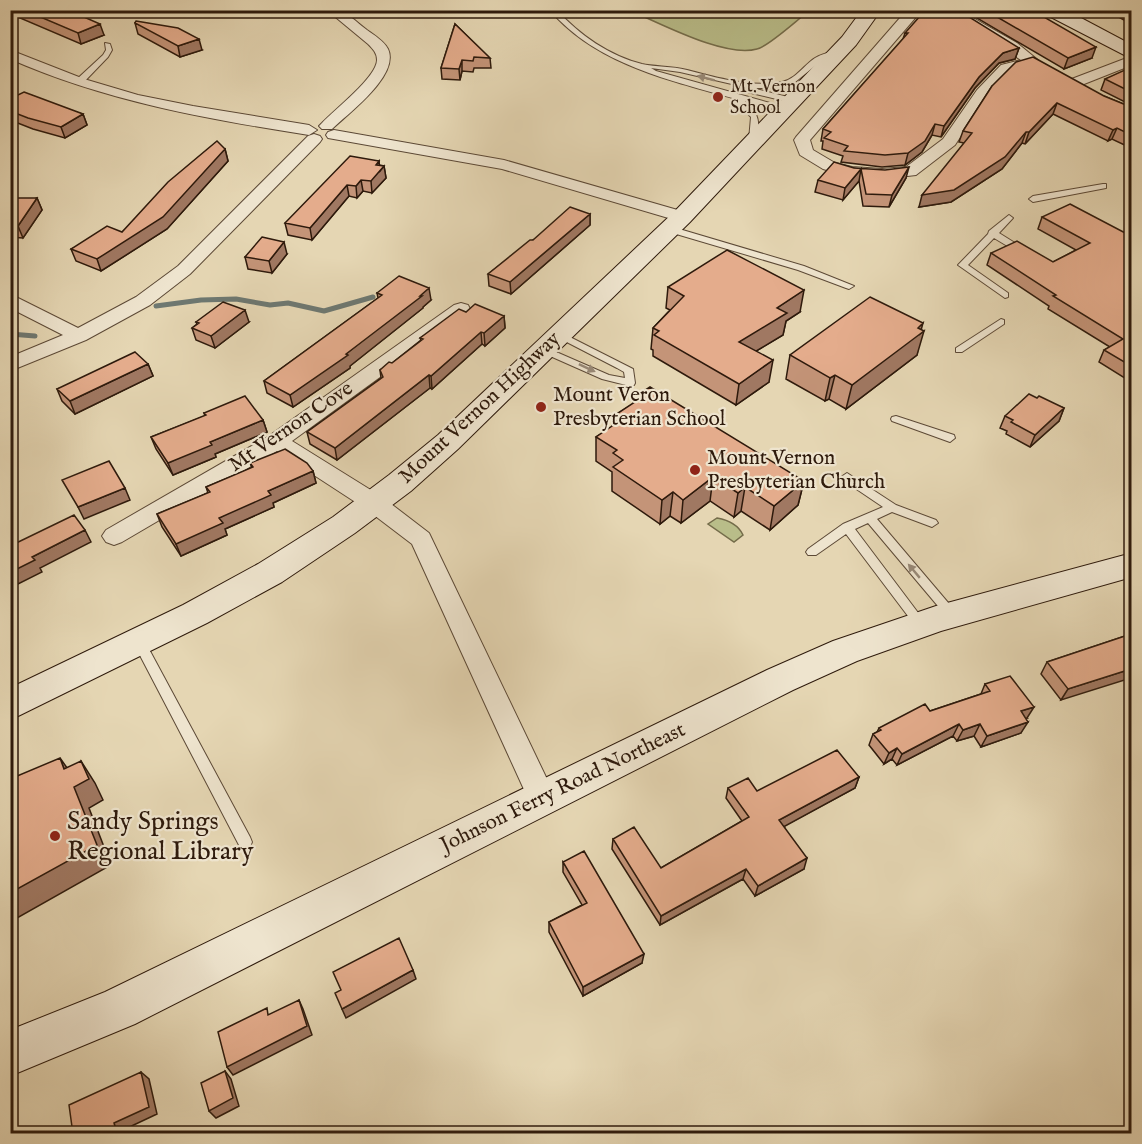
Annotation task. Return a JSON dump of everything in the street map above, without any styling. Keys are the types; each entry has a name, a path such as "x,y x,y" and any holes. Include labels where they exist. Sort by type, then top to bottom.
{"main road":[{"name":"Mount Vernon Highway","path":"10,705 139,642 270,573 374,503 448,442 676,223 789,106 872,10"},
{"path":"1051,10 1131,53"},
{"name":"Johnson Ferry Road Northeast","path":"10,1053 119,1008 780,680 844,651 936,620 1131,565"}],"street":[{"path":"10,365 79,336 143,301 184,270 380,75 384,61 381,49 333,10"},
{"path":"923,10 911,14 802,140 806,152 829,166 852,172 882,174 910,172 949,142 982,93 1006,68 1037,64 1012,46 948,10"},
{"path":"10,54 79,82 188,110 504,165 676,223"},
{"path":"1074,84 1131,60"},
{"path":"10,300 79,336"},
{"name":"Mt Vernon Cove","path":"114,536 277,441 461,309"},
{"path":"277,441 374,503 421,539 542,798"}],"lane":[{"path":"553,10 564,23 596,46 653,72 736,97 789,106"},
{"path":"79,82 106,56 109,50 107,44"},
{"path":"728,84 763,86 786,83 796,80 817,60 838,52"},
{"path":"644,66 660,66 728,84 789,106"},
{"path":"736,97 753,111 757,122 752,146"},
{"path":"1033,199 1103,186"},
{"path":"1005,295 963,265 992,233 1010,218"},
{"path":"676,223 849,285"},
{"path":"992,233 1012,245"},
{"path":"959,350 1001,322"},
{"path":"552,343 621,366 629,371 630,383 606,377 552,343"},
{"path":"896,418 950,438"},
{"path":"847,477 892,508 932,523"},
{"path":"812,552 847,527 892,508"},
{"path":"869,518 936,620"},
{"path":"847,527 936,620"},
{"path":"139,642 245,842"}],"green space":[{"path":"631,11 809,11 762,47 744,50 728,49 711,44"},
{"path":"717,518 732,523 743,535 734,542 708,524"}],"building":[{"path":"24,10 68,10 100,24 78,33"},
{"path":"940,10 958,10 1019,48 1003,53 979,77 944,126 935,124 925,141 908,153 885,155 844,151 848,146 824,138 831,132 823,129 908,33 905,33 921,15"},
{"path":"985,10 1032,10 1096,47 1068,58"},
{"path":"136,21 178,28 199,39 178,46 135,23"},
{"path":"455,24 490,58 474,57 473,61 462,60 459,69 441,68"},
{"path":"1033,57 1104,96 1131,107 1131,135 1117,128 1113,130 1057,103 1029,132 1026,132 1005,157 954,190 922,195 972,133 963,131 992,86 1016,62"},
{"path":"1127,69 1131,71 1131,92 1105,79"},
{"path":"24,92 83,114 61,127 10,111 10,94 16,96"},
{"path":"217,141 225,149 163,217 97,259 71,249 107,226 122,232 168,182"},
{"path":"350,156 379,161 376,165 384,166 371,181 361,180 356,186 347,185 310,228 285,223"},
{"path":"834,162 854,168 885,170 909,167 892,195 866,194 861,169 845,188 818,180"},
{"path":"17,198 37,198 18,226 10,226 10,207"},
{"path":"1070,204 1131,236 1131,366 1104,350 1123,339 1053,296 1056,295 991,253 1017,241 1053,262 1090,243 1042,217"},
{"path":"570,207 590,214 510,282 488,274 530,240 533,240"},
{"path":"262,237 284,242 269,261 245,257"},
{"path":"727,250 804,290 777,308 787,313 739,342 773,360 739,384 654,335 659,331 653,328 684,296 668,287"},
{"path":"399,276 429,288 420,296 422,296 346,354 348,355 290,395 264,381 382,295 377,293"},
{"path":"870,297 923,323 918,328 924,331 852,385 835,375 830,378 790,355"},
{"path":"223,302 245,310 211,336 192,328 199,323 196,322"},
{"path":"475,304 504,316 484,333 481,332 431,376 429,375 335,448 307,432 383,377 380,370 423,339 420,338 459,309 466,312"},
{"path":"135,352 148,364 70,401 57,389"},
{"path":"650,387 804,481 774,506 745,487 738,493 713,477 683,500 673,492 662,500 613,467 623,460 613,453 617,450 596,437 618,422 612,417 638,400 633,398"},
{"path":"1029,394 1037,398 1039,396 1064,408 1035,435 1011,422 1013,420 1005,416"},
{"path":"245,396 263,420 210,442 212,445 168,463 151,437 206,415 204,413"},
{"path":"285,449 307,463 313,471 268,491 271,495 219,518 223,523 176,544 157,514 210,492 206,487 253,467 250,463"},
{"path":"109,461 125,488 78,507 62,480"},
{"path":"74,515 85,530 32,557 35,560 11,572 10,546"},
{"path":"1131,634 1131,669 1068,689 1047,662"},
{"path":"1010,676 1034,707 1021,711 1028,722 987,736 980,724 963,730 959,724 902,754 897,748 889,753 873,734 881,730 879,728 925,704 930,711 990,691 985,684"},
{"path":"837,750 859,777 779,820 807,858 758,886 746,869 661,916 613,839 634,827 661,868 749,817 728,788 748,778 757,791"},
{"name":"Sandy Springs Regional Library","path":"60,758 64,769 81,761 89,779 74,787 97,845 10,893 10,779"},
{"path":"584,851 644,954 583,987 549,922 587,903 563,862"},
{"path":"399,938 413,970 342,1009 335,993 341,990 333,972"},
{"path":"299,1000 307,1026 227,1067 218,1032 267,1008 268,1015"},
{"path":"225,1071 233,1098 209,1111 201,1083"},
{"path":"141,1072 149,1107 114,1123 117,1134 73,1134 69,1105"}],"waterway":[{"path":"156,306 201,300 236,299 270,305 288,303 324,311 373,297"},
{"path":"10,334 35,336"}],"place":[{"name":"Mt. Vernon School","path":"718,97"},
{"name":"Mount Veron Presbyterian School","path":"541,407"},
{"name":"Mount Vernon Presbyterian Church","path":"695,470"},
{"name":"Sandy Springs Regional Library","path":"55,836"}]}
